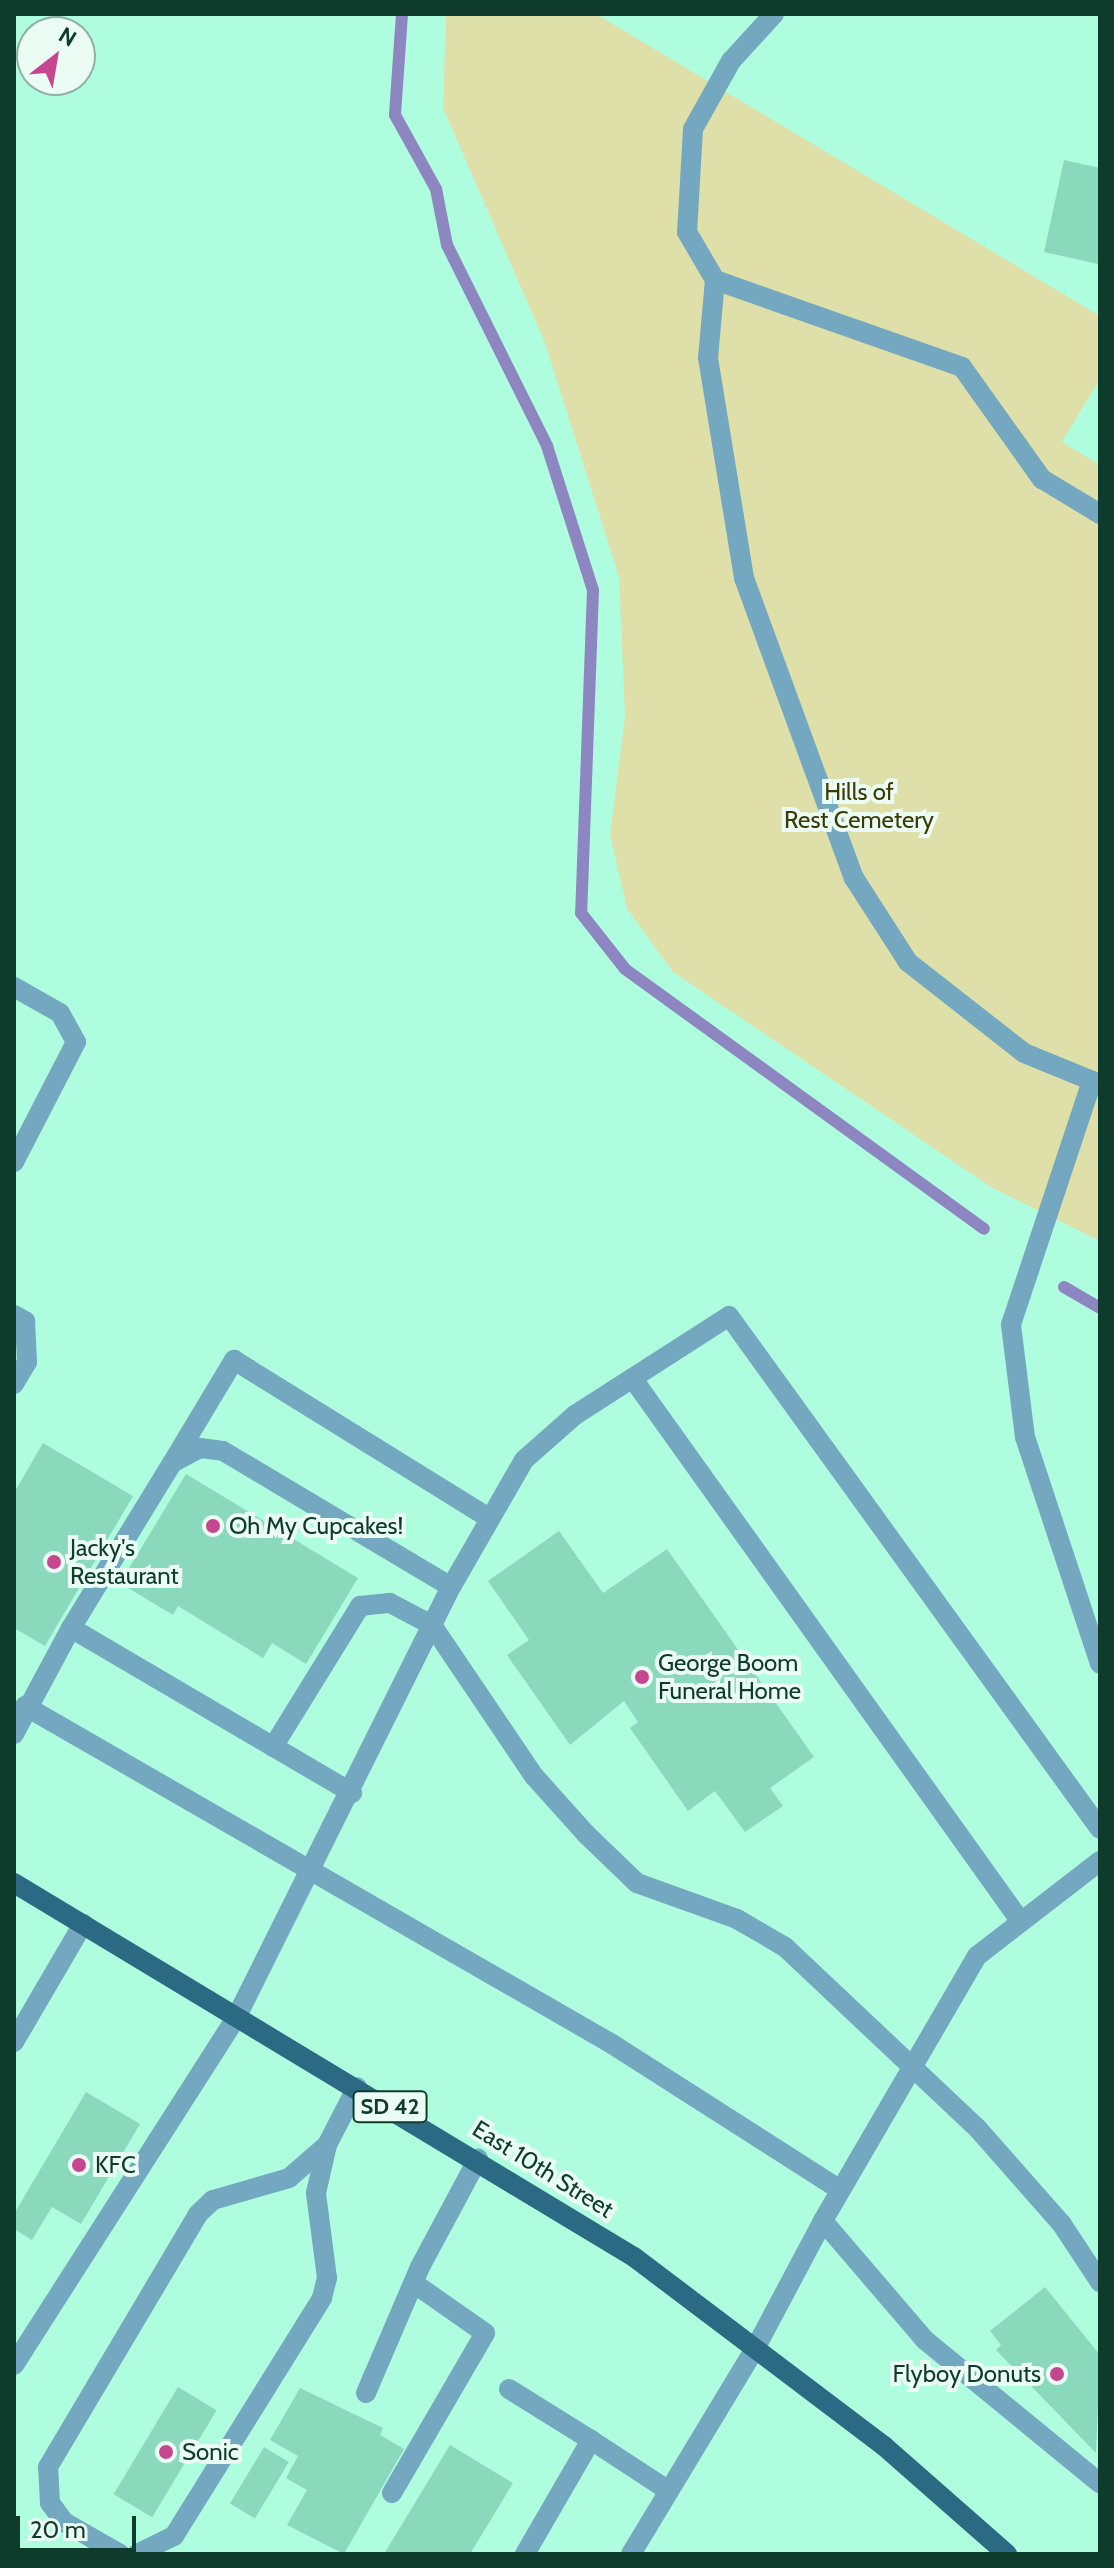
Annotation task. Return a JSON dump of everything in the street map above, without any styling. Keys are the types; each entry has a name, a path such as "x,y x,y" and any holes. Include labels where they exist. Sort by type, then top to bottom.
{"main road":[{"name":"East 10th Street","path":"14,1883 478,2159 757,2345 1007,2554"}],"street":[{"path":"774,14 731,61 693,129 687,232 715,280 708,358 744,578 854,878 908,962 1024,1053 1096,1082 1011,1325 1025,1437 1100,1664"},
{"path":"715,280 962,367 1042,479 1100,514"},
{"path":"14,987 60,1013 76,1042 14,1162"},
{"path":"14,1315 25,1321 27,1362 14,1384"},
{"path":"14,2365 237,2016 352,1793 451,1587 524,1460 633,1379 729,1316 1100,1829"},
{"path":"14,1734 25,1706 234,1360 489,1518"},
{"path":"633,1379 1021,1922"},
{"path":"172,1463 200,1448 223,1451 451,1587"},
{"path":"273,1747 360,1606 390,1603 432,1625 534,1776 637,1883 737,1919 785,1947 909,2070 978,2129 1061,2223 1100,2282"},
{"path":"71,1628 352,1793"},
{"path":"25,1706 612,2044 839,2189"},
{"path":"631,2554 757,2345 839,2189 977,1956 1100,1861"},
{"path":"14,2042 83,1924"},
{"path":"137,2554 174,2536 322,2298 327,2278 316,2193 327,2145 357,2087"},
{"path":"120,2554 64,2522 50,2503 48,2467 198,2214 213,2200 289,2178 327,2145"},
{"path":"366,2393 415,2284 478,2159"},
{"path":"823,2221 925,2340 1100,2483"},
{"path":"392,2493 485,2333 415,2284"},
{"path":"509,2389 669,2491"},
{"path":"525,2554 591,2440"}],"green space":[{"name":"Hills of Rest Cemetery","path":"446,14 596,14 1100,316 1100,379 1062,442 1100,465 1100,1241 991,1187 673,972 627,909 610,834 625,716 619,577 545,343 443,108"}],"building":[{"path":"1064,160 1100,168 1098,264 1044,252"},
{"name":"Jacky's Restaurant","path":"43,1443 133,1496 45,1646 14,1628 14,1493"},
{"name":"Oh My Cupcakes!","path":"186,1474 358,1578 306,1664 272,1643 263,1658 178,1606 173,1615 120,1583"},
{"name":"George Boom Funeral Home","path":"559,1531 603,1593 667,1549 814,1757 770,1788 783,1806 745,1832 715,1791 688,1811 630,1728 638,1722 624,1701 570,1745 507,1655 529,1640 488,1581"},
{"name":"KFC","path":"86,2092 140,2124 81,2224 52,2207 32,2240 14,2229 14,2214"},
{"name":"Flyboy Donuts","path":"1045,2287 1100,2355 1096,2453 996,2350 1001,2345 990,2331"},
{"name":"Sonic","path":"178,2387 217,2410 152,2517 114,2494"},
{"path":"300,2388 383,2428 380,2435 404,2449 344,2554 287,2525 307,2490 286,2478 298,2456 270,2440"},
{"path":"450,2445 513,2483 470,2554 384,2554"},
{"path":"264,2447 289,2462 255,2519 230,2504"}],"waterway":[{"path":"402,14 395,115 436,189 447,245 547,446 593,590 581,913 625,969 984,1229"},
{"path":"1064,1287 1100,1308"}],"place":[{"name":"Oh My Cupcakes!","path":"213,1526"},
{"name":"Jacky's Restaurant","path":"54,1562"},
{"name":"George Boom Funeral Home","path":"642,1677"},
{"name":"KFC","path":"79,2165"},
{"name":"Flyboy Donuts","path":"1057,2374"},
{"name":"Sonic","path":"166,2452"}]}
